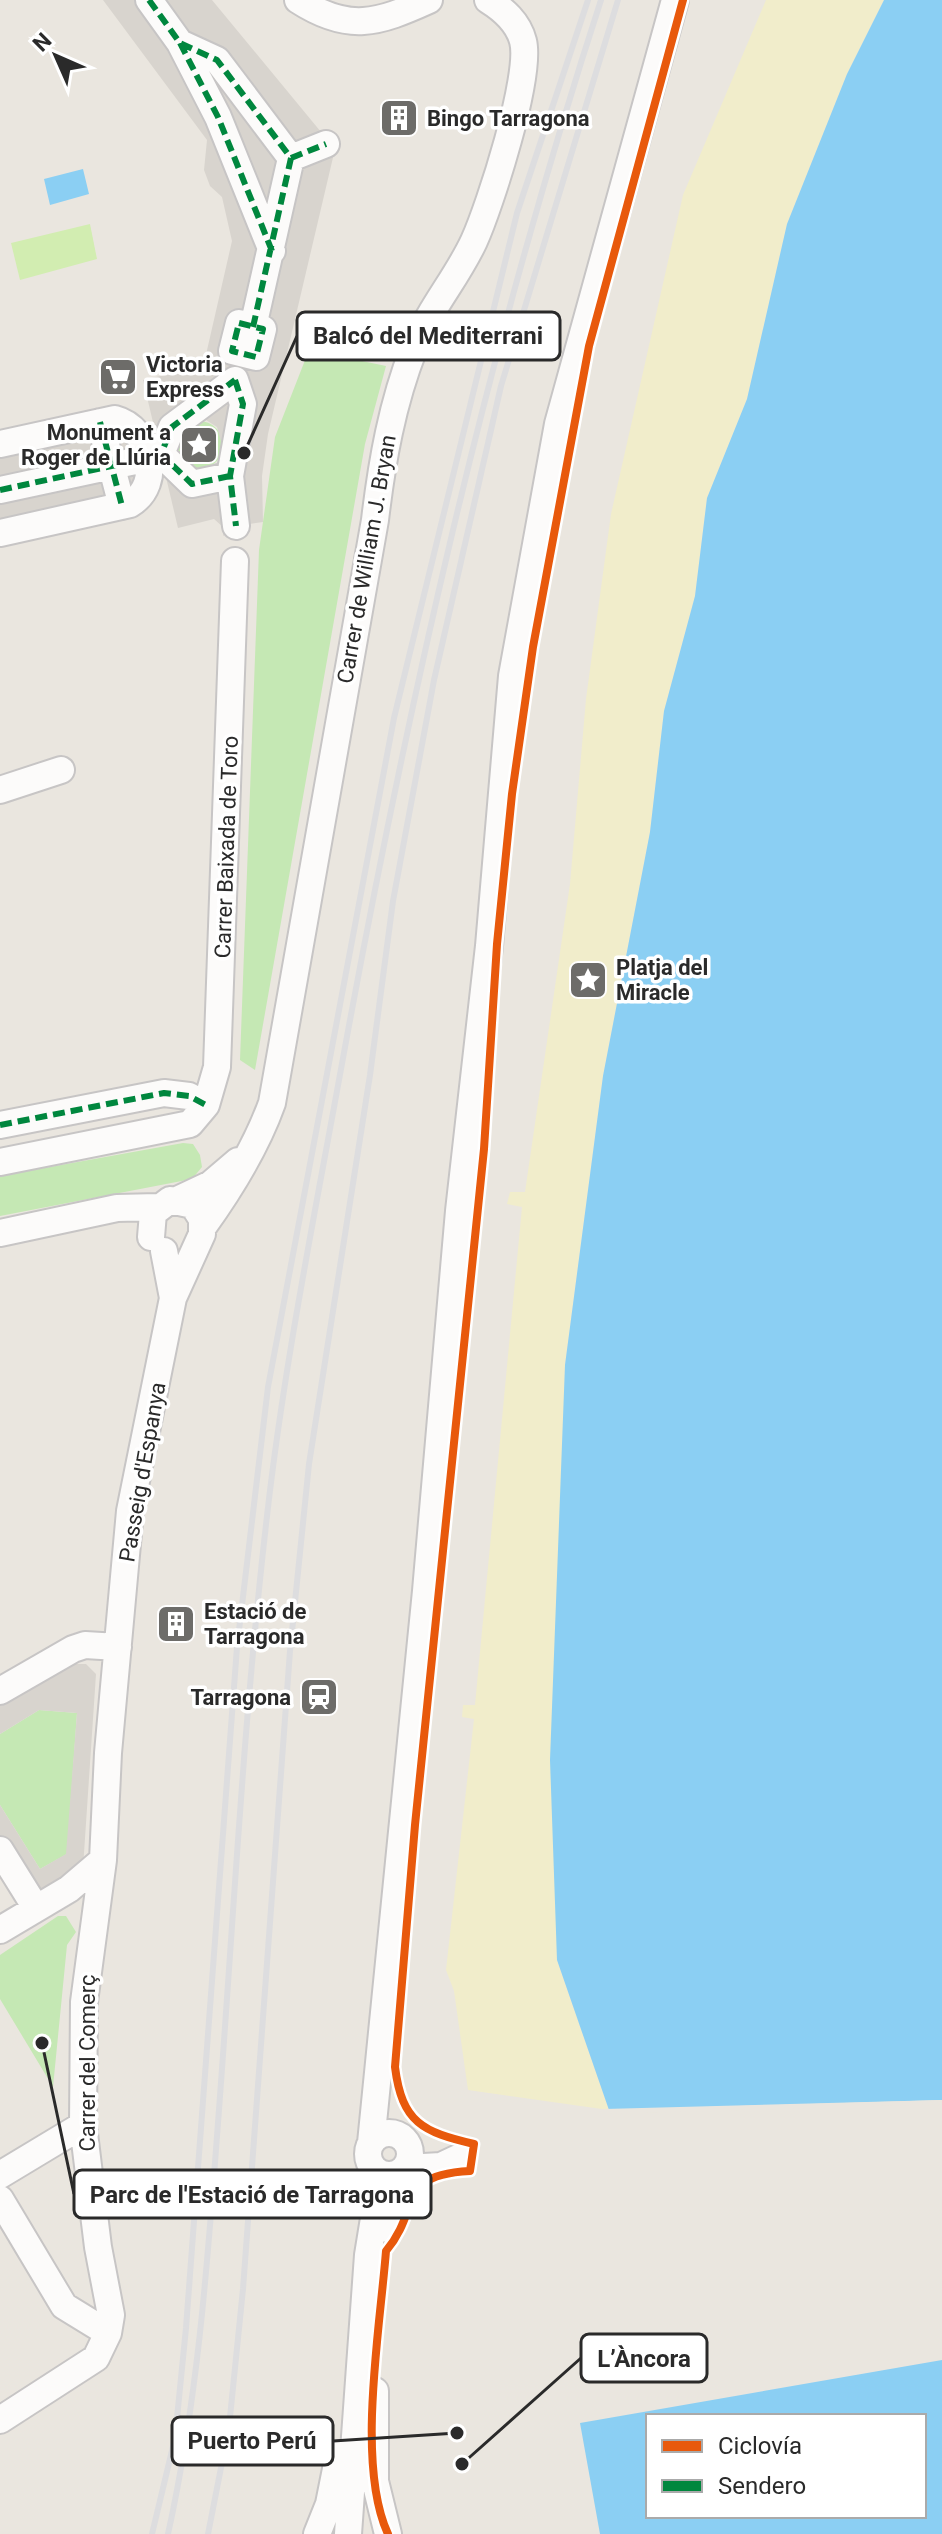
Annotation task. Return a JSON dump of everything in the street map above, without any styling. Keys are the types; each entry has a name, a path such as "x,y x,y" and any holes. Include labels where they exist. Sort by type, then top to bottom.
{"street":[{"path":"149,0 180,43 218,117 272,251"},
{"path":"298,0 343,21 375,21 429,0"},
{"name":"Carrer de William J. Bryan","path":"199,1236 251,1150 272,1103 394,405 416,343 473,244 521,84 525,54 521,33 510,17 488,0"},
{"path":"348,2534 363,2316 376,2206 374,2170 368,2157 512,676 558,424 675,0"},
{"path":"180,43 217,60 291,158 253,327 239,323 232,351 242,353 235,380 243,404 230,476 236,526"},
{"path":"291,158 326,144"},
{"path":"230,476 192,484 161,454 172,427 235,380"},
{"path":"0,444 115,419 130,426 140,437 149,458 148,480 137,500 0,533"},
{"path":"100,422 122,506"},
{"path":"0,490 149,458"},
{"name":"Carrer Baixada de Toro","path":"198,1114 217,1067 235,561"},
{"path":"0,790 61,770"},
{"path":"0,1125 164,1093 189,1096 198,1114 0,1162"},
{"name":"Carrer de William J. Bryan","path":"168,1203 211,1184 251,1150"},
{"path":"158,1244 150,1221 168,1203"},
{"path":"0,1233 117,1208 168,1203 198,1211 199,1236 181,1253 158,1244 122,1223 77,1219"},
{"name":"Passeig d'Espanya","path":"118,1647 130,1511 173,1298 199,1236"},
{"name":"Passeig d'Espanya","path":"158,1244 173,1298"},
{"path":"0,1691 73,1649 85,1645 118,1647"},
{"name":"Carrer del Comerç","path":"108,2333 111,2315 98,2247 83,2125 83,2033 92,1934 103,1860 118,1647"},
{"path":"0,1850 36,1908"},
{"path":"0,1930 69,1889 103,1860"},
{"path":"36,1908 68,1906 79,1914 92,1934"},
{"path":"378,2076 404,2155 390,2204 373,2412 375,2481 388,2534"},
{"path":"0,2175 83,2125"},
{"path":"371,2143 389,2133 404,2155"},
{"path":"374,2170 387,2176 404,2155"},
{"path":"0,2199 64,2306 108,2333 96,2358 0,2420"},
{"path":"317,2534 337,2470 363,2316"}],"green space":[{"path":"90,224 97,259 20,280 11,243"},
{"path":"309,350 386,366 365,444 255,1070 240,1060 259,550 275,437"},
{"path":"199,421 216,428 223,445 216,462 199,469 182,462 175,445 182,428"},
{"path":"183,1143 193,1144 200,1155 202,1167 192,1179 0,1216 0,1176"},
{"path":"39,1710 77,1713 67,1854 40,1869 0,1805 0,1734"},
{"path":"58,1916 66,1916 76,1932 67,1945 53,2087 0,1999 0,1955"}],"sand":[{"name":"Platja del Miracle","path":"766,0 884,0 847,74 787,224 747,399 707,498 695,596 664,711 650,832 603,1076 565,1365 557,1960 609,2110 468,2090 454,1991 446,1970 474,1719 462,1717 463,1705 475,1705 522,1207 507,1204 510,1192 525,1192 570,884 586,699 611,514 683,195"}],"shaded area":[{"path":"103,0 212,0 321,132 326,144 335,149 268,434 262,476 263,522 236,526 223,536 224,528 214,519 178,528 143,380 195,368 205,359 232,241 222,197 210,186 204,170 207,140","holes":["206,420 217,427 224,452 217,463 191,470 181,463 175,435 183,426"]},
{"path":"118,428 126,436 134,492 0,523 0,455"},
{"path":"72,1664 86,1664 96,1674 83,1868 52,1892 39,1891 32,1887 0,1835 0,1805 40,1869 66,1854 77,1713 39,1710 0,1734 0,1705"}],"water":[{"path":"884,0 942,0 942,2100 609,2110 557,1960 550,1760 565,1365 603,1076 650,832 664,711 695,596 707,498 747,399 787,224 847,74"},
{"path":"83,169 89,194 50,205 44,179"},
{"path":"942,2360 942,2534 600,2534 580,2423"}],"pier":[{"path":"942,2100 942,2104 609,2114 604,2109"}],"railway":[{"path":"152,2534 175,2438 237,1647 268,1387 394,718 517,213 588,0"},
{"path":"168,2534 200,2336 259,1593 274,1460 300,1292 393,798 453,530 522,264 601,0"},
{"path":"208,2534 229,2427 243,2289 290,1651 309,1464 370,1075 393,901 434,680 501,386 618,0"}],"marked path":[{"path":"149,0 180,43 217,60 291,158 253,327"},
{"path":"180,43 218,117 272,251"},
{"path":"291,158 326,144"},
{"path":"239,323 263,329 256,357 232,351 239,323"},
{"path":"235,380 243,404 230,476 236,526"},
{"path":"230,476 192,484 161,454 172,427 235,380"},
{"path":"100,422 122,506"},
{"path":"0,490 149,458"},
{"path":"0,1125 164,1093 189,1096 206,1105"}],"cycle path":[{"path":"388,2534 378,2505 372,2434 386,2251 420,2187 430,2179 470,2171 474,2144 441,2135 418,2122 403,2101 395,2067 415,1825 484,1149 497,944 512,794 533,647 589,346 683,0"}],"place":[{"name":"Bingo Tarragona","path":"399,118"},
{"name":"Victoria Express","path":"118,377"},
{"name":"Monument a Roger de Llúria","path":"199,445"},
{"name":"Balcó del Mediterrani","path":"244,453"},
{"name":"Platja del Miracle","path":"588,980"},
{"name":"Estació de Tarragona","path":"176,1624"},
{"name":"Tarragona","path":"319,1697"},
{"name":"Parc de l'Estació de Tarragona","path":"42,2043"},
{"name":"Puerto Perú","path":"457,2433"},
{"name":"L’Àncora","path":"462,2464"}]}
